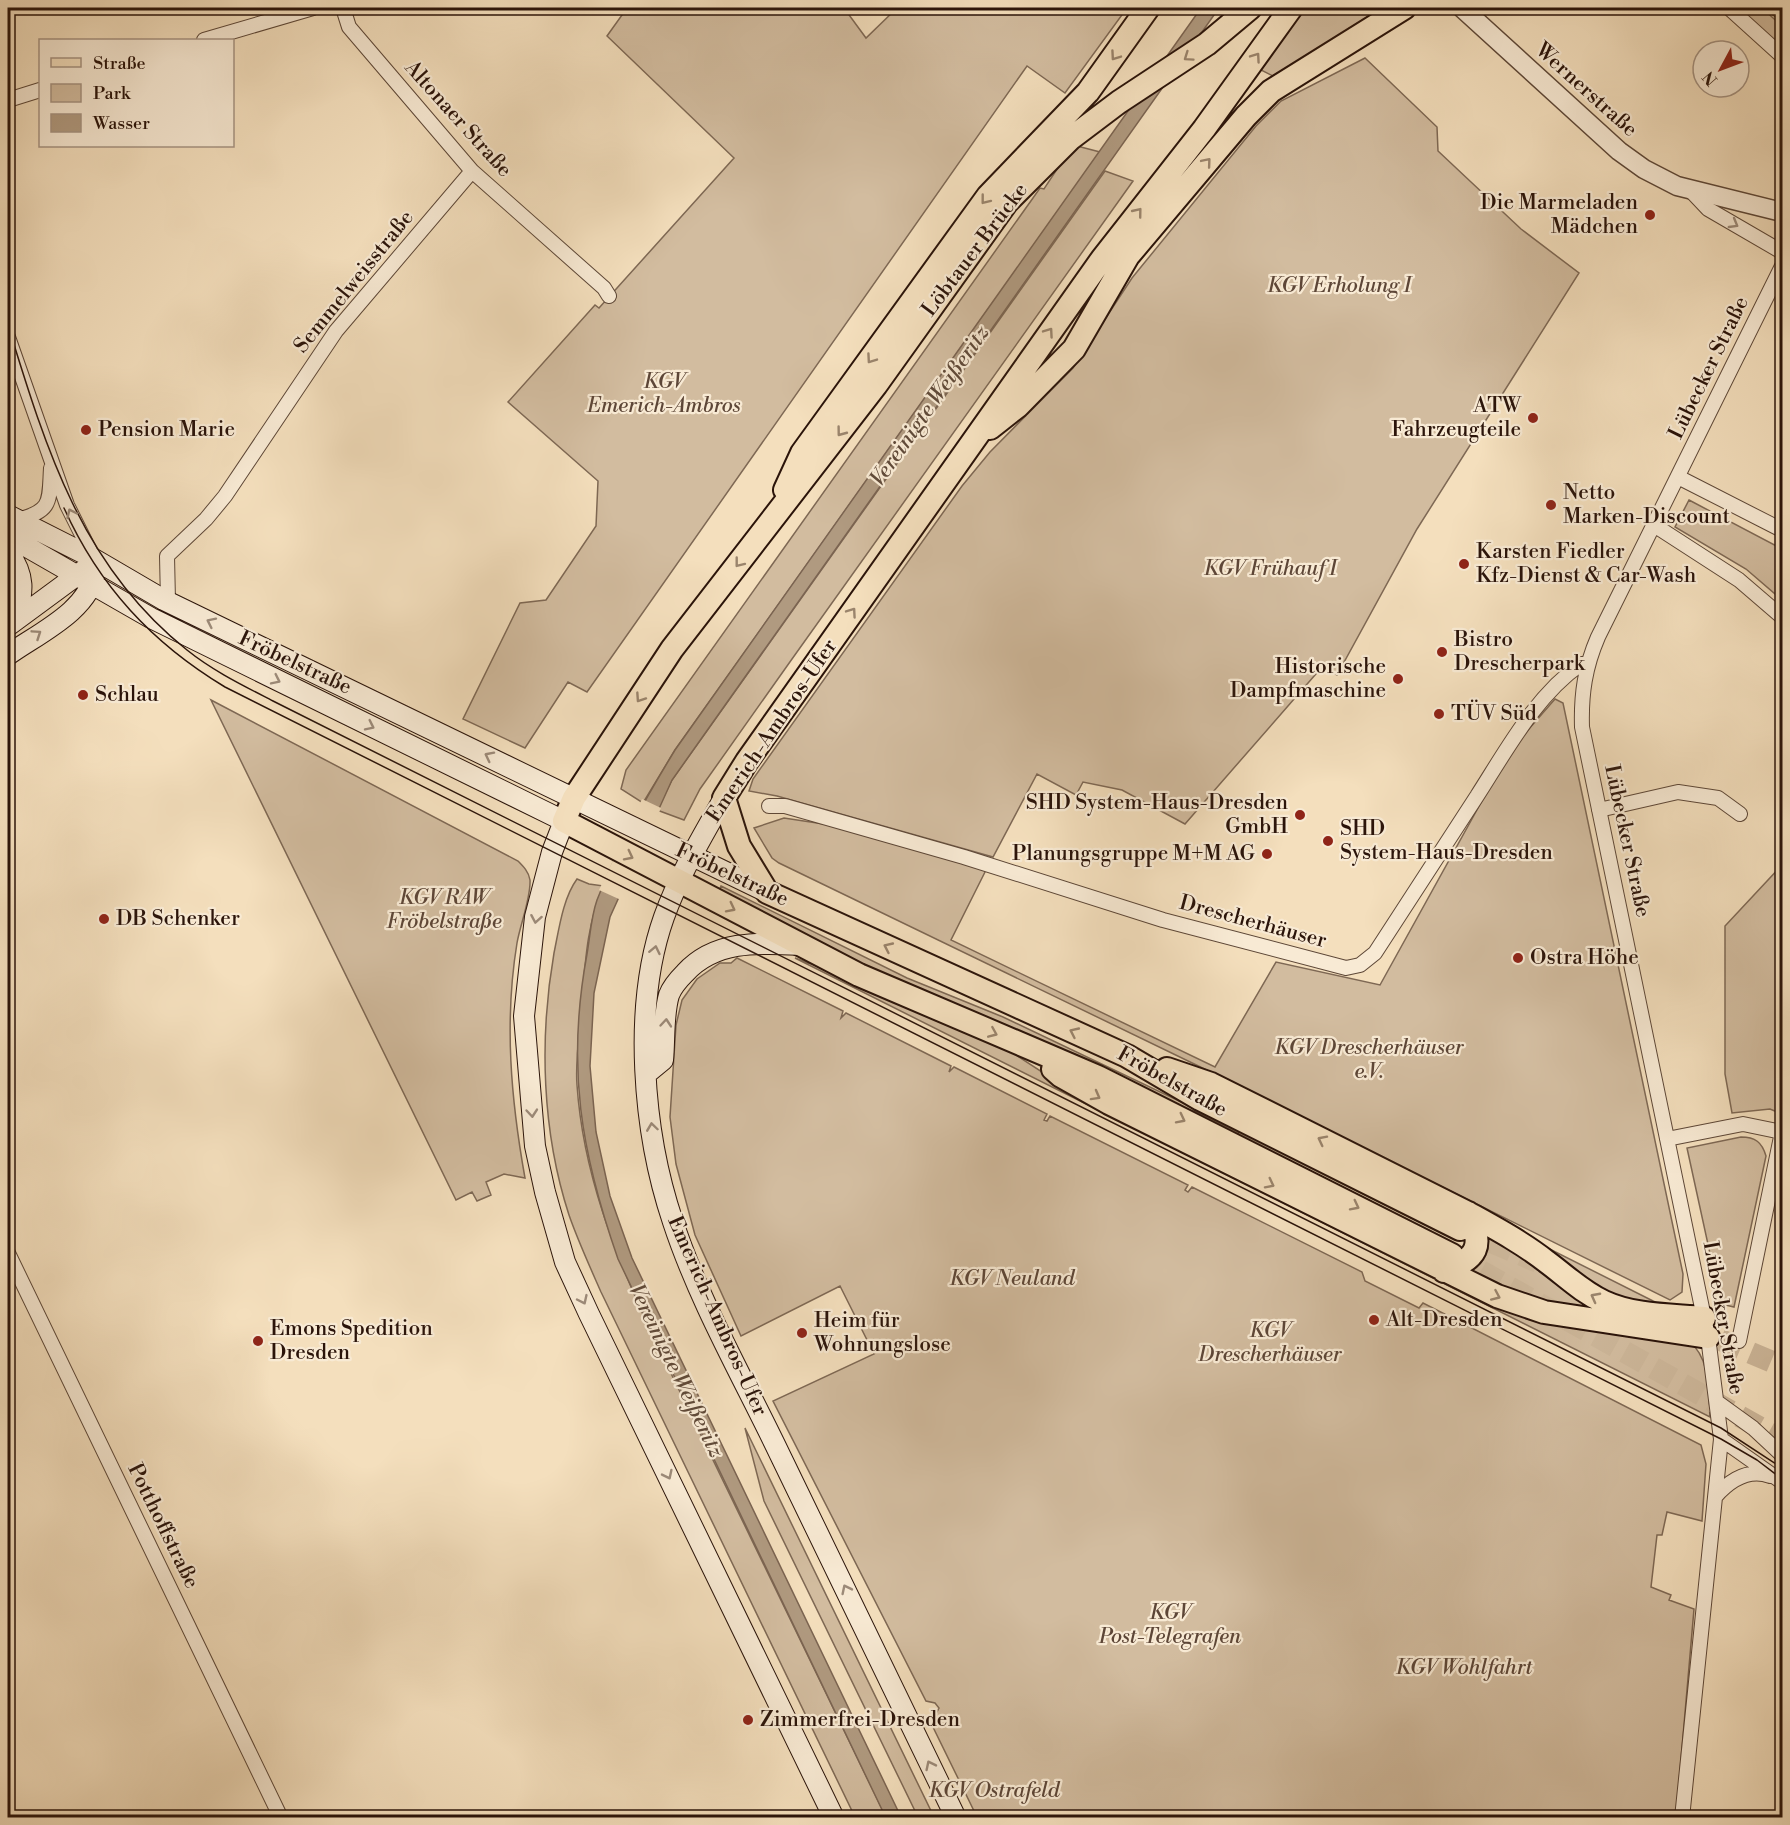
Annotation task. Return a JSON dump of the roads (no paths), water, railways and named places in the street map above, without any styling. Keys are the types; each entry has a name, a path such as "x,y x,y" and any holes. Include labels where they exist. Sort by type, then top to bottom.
{"main road":[{"path":"834,1818 589,1314 565,1262 553,1227 536,1146 524,1017 535,917 555,842 574,798 672,649 775,517 802,453 970,219 1011,170 1088,92 1148,8"},
{"name":"Löbtauer Brücke","path":"775,517 876,385 994,219 1030,176 1094,120 1200,49 1250,8"},
{"path":"976,438 1102,258 1191,146 1291,8"},
{"path":"976,438 1018,406 1074,349 1128,256 1246,116 1271,91 1404,8"},
{"name":"Emerich-Ambros-Ufer","path":"956,1818 691,1266 673,1223 661,1179 646,1074 645,1026 655,949 670,877 682,852 724,798 747,761 976,438"},
{"name":"Fröbelstraße","path":"11,523 95,561 168,601 767,892 1127,1056 1210,1084 1464,1221 1509,1236 1585,1292 1605,1303 1706,1328"},
{"name":"Fröbelstraße","path":"11,523 85,581 151,618 564,821 803,945 915,1000 1033,1049 1061,1076 1109,1103 1448,1263"},
{"path":"8,551 22,577 22,594 12,623"},
{"path":"8,655 66,614 95,561"},
{"path":"12,623 85,581"},
{"path":"724,798 739,846 767,892"},
{"path":"646,1074 663,1060 669,995 690,968 706,955 731,947 753,943 803,945"},
{"path":"1448,1263 1463,1264 1472,1255 1477,1245 1477,1230 1464,1221"},
{"path":"1448,1263 1497,1296 1544,1312 1706,1328"}],"street":[{"path":"207,39 313,8"},
{"name":"Altonaer Straße","path":"343,8 349,27 472,171 604,288 609,296"},
{"name":"Wernerstraße","path":"1462,8 1619,151 1661,179 1690,190 1782,212"},
{"path":"1729,8 1782,56"},
{"path":"1776,8 1782,13"},
{"path":"8,100 39,90"},
{"name":"Semmelweisstraße","path":"168,601 167,556 206,519 225,496 336,331 472,171"},
{"name":"Wernerstraße","path":"1690,190 1708,209 1782,252"},
{"name":"Lübecker Straße","path":"1682,1818 1721,1439 1706,1328 1582,728 1582,690 1598,637 1782,266"},
{"path":"8,337 67,505 95,561"},
{"path":"11,523 44,509 50,499 51,463"},
{"path":"1678,477 1782,530"},
{"path":"1654,525 1739,580 1782,617"},
{"name":"Drescherhäuser","path":"769,806 785,806 964,857 1163,921 1346,968 1360,965 1375,953 1504,753 1547,694 1575,668 1581,664 1588,664"},
{"path":"1599,810 1678,792 1718,798 1740,814"},
{"path":"1667,1139 1743,1124 1782,1132 1739,1341"},
{"name":"Potthoffstraße","path":"8,1253 281,1818"},
{"path":"1717,1402 1753,1428 1782,1455"},
{"path":"1721,1439 1780,1480"},
{"path":"1715,1497 1725,1486 1740,1476 1758,1472 1780,1480"}],"water":[{"name":"Vereinigte Weißeritz","path":"1201,8 1219,8 672,780 610,917 594,993 590,1066 596,1132 610,1196 632,1258 901,1817 886,1818 618,1259 605,1220 586,1146 578,1072 581,995 592,920 597,900 623,842 675,750"}],"tunnel":[{"path":"1461,1229 1538,1262"},
{"path":"1452,1255 1782,1440"},
{"path":"1690,1327 1782,1366"}],"tram line":[{"path":"8,325 37,416 54,460 72,503 94,543 120,582 151,617 207,665 273,701 1721,1428 1782,1468"},
{"path":"64,508 94,563 130,610 174,651 225,687 1721,1439 1757,1460 1782,1479"}],"place":[{"name":"Die Marmeladen Mädchen","path":"1650,215"},
{"name":"ATW Fahrzeugteile","path":"1533,418"},
{"name":"Pension Marie","path":"86,430"},
{"name":"Netto Marken-Discount","path":"1551,505"},
{"name":"Karsten Fiedler Kfz-Dienst & Car-Wash","path":"1464,564"},
{"name":"Bistro Drescherpark","path":"1442,652"},
{"name":"Historische Dampfmaschine","path":"1398,679"},
{"name":"Schlau","path":"83,695"},
{"name":"TÜV Süd","path":"1439,714"},
{"name":"SHD System-Haus-Dresden GmbH","path":"1300,815"},
{"name":"SHD System-Haus-Dresden","path":"1328,841"},
{"name":"Planungsgruppe M+M AG","path":"1267,854"},
{"name":"DB Schenker","path":"104,919"},
{"name":"Ostra Höhe","path":"1518,958"},
{"name":"Alt-Dresden","path":"1374,1320"},
{"name":"Heim für Wohnungslose","path":"802,1333"},
{"name":"Emons Spedition Dresden","path":"258,1341"},
{"name":"Zimmerfrei-Dresden","path":"748,1720"}],"park label":[{"name":"KGV Erholung I","path":"1339,286"},
{"name":"KGV Emerich-Ambros","path":"664,394"},
{"name":"KGV Frühauf I","path":"1270,569"},
{"name":"KGV RAW Fröbelstraße","path":"444,910"},
{"name":"KGV Drescherhäuser e.V.","path":"1369,1060"},
{"name":"KGV Neuland","path":"1012,1279"},
{"name":"KGV Drescherhäuser","path":"1270,1343"},
{"name":"KGV Post-Telegrafen","path":"1170,1625"},
{"name":"KGV Wohlfahrt","path":"1464,1668"},
{"name":"KGV Ostrafeld","path":"994,1791"}]}
